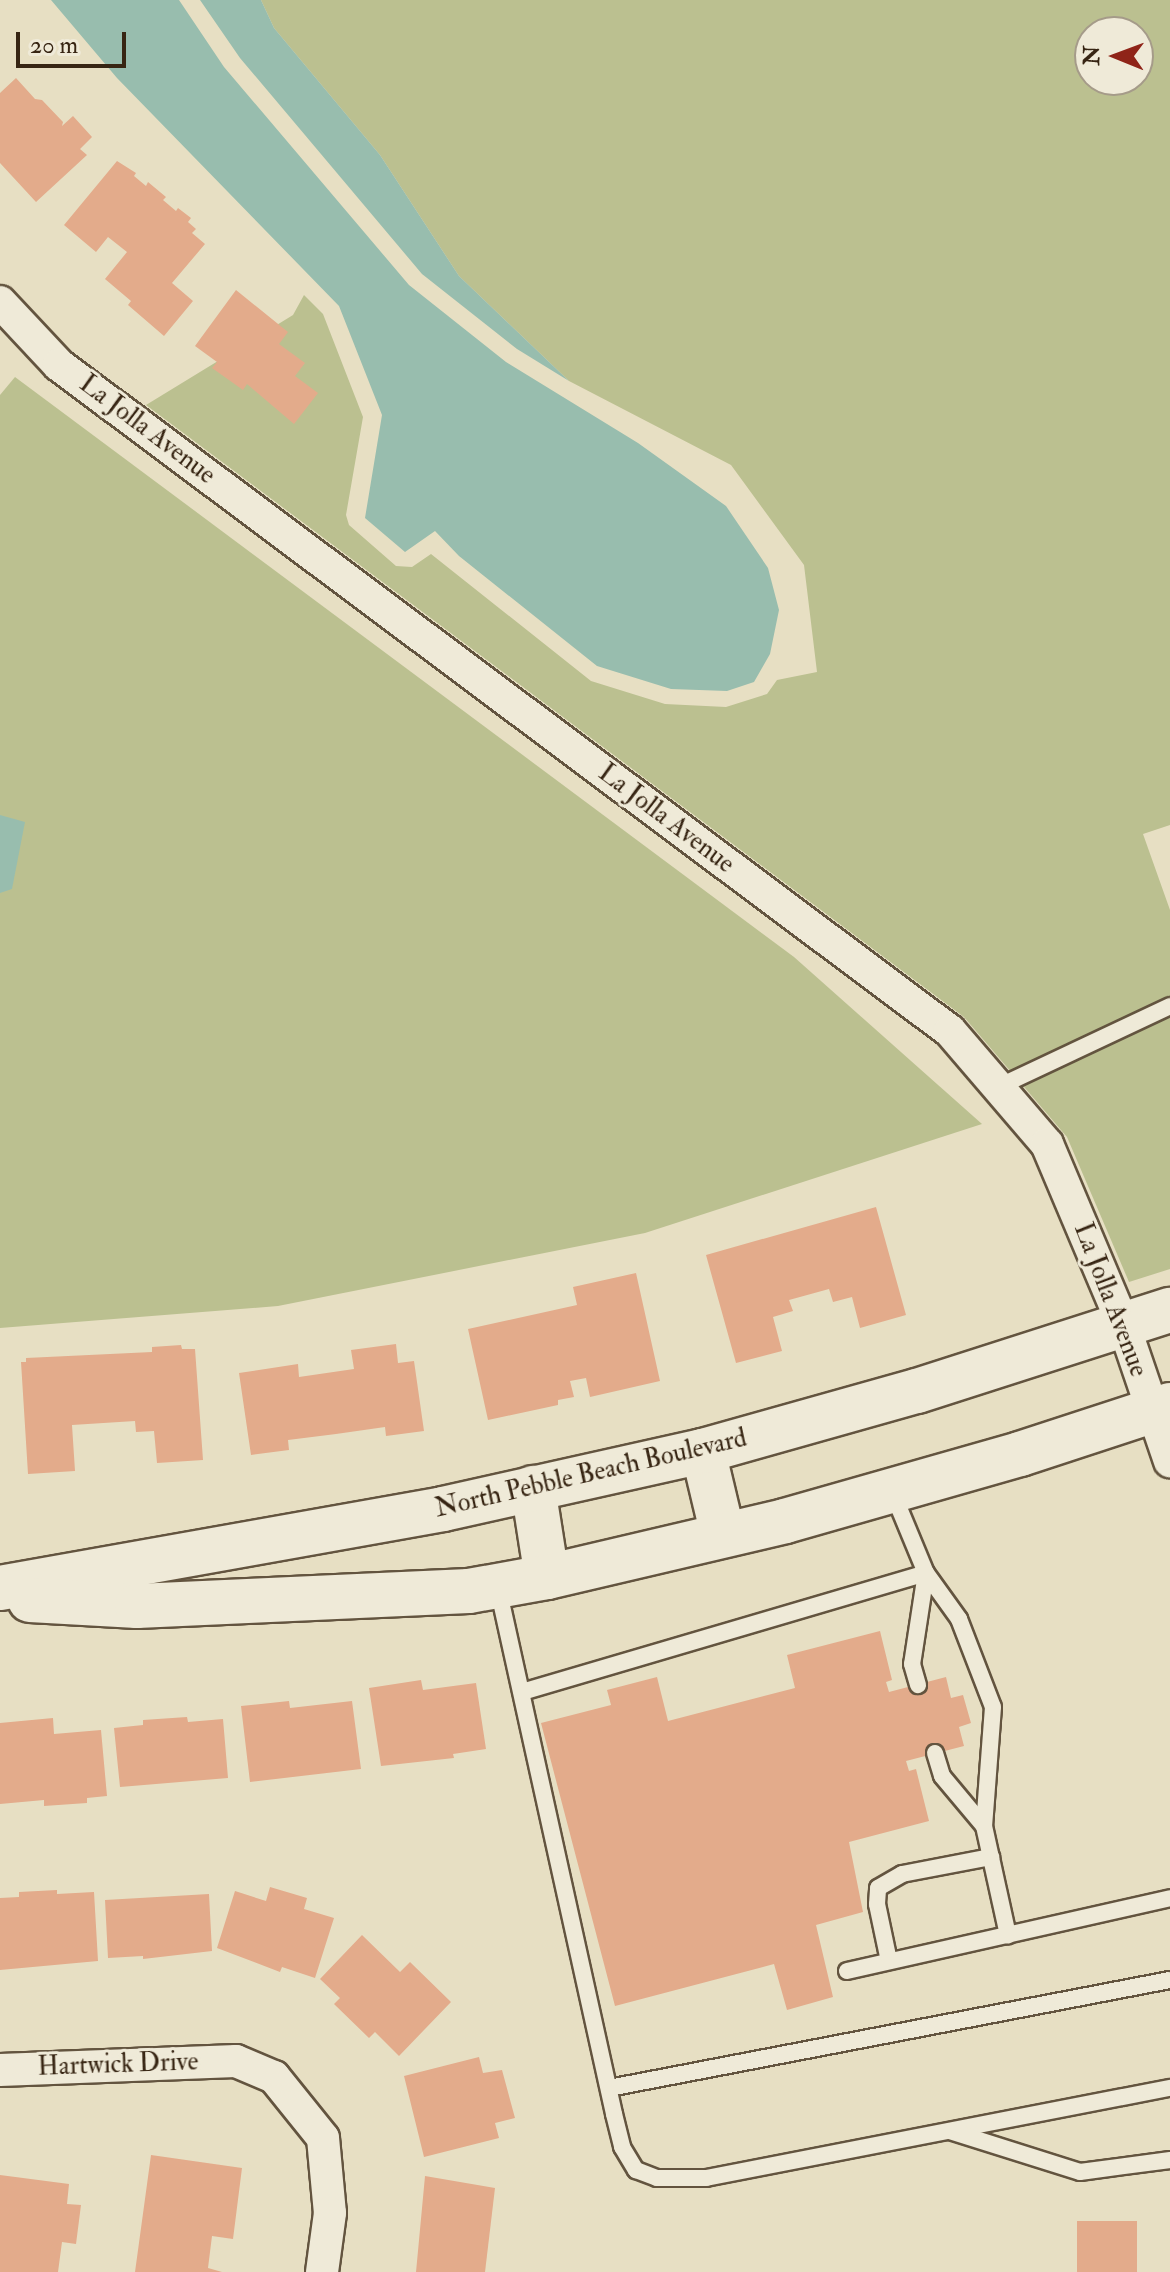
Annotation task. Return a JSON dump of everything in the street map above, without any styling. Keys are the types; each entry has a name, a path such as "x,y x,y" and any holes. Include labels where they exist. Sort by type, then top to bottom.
{"street":[{"name":"La Jolla Avenue","path":"0,302 59,365 950,1031 1047,1144 1161,1408 1170,1461"},
{"name":"North Pebble Beach Boulevard","path":"0,1588 443,1509 703,1451 917,1391 1170,1310"},
{"path":"0,1599 137,1606 469,1591 547,1577 723,1535 891,1489 1161,1408"},
{"path":"703,1451 723,1535"},
{"path":"533,1488 547,1577"},
{"name":"Hartwick Drive","path":"0,2070 236,2061 274,2077 323,2138 330,2213 322,2272"}],"lane":[{"path":"998,1087 1170,1006"},
{"path":"891,1489 926,1573 959,1619 993,1707 984,1826 1008,1935"},
{"path":"918,1685 912,1664 926,1573"},
{"path":"522,1692 926,1573"},
{"path":"497,1586 622,2147 636,2170 657,2178 706,2178 1170,2088"},
{"path":"935,1753 942,1776 984,1826"},
{"path":"889,1961 877,1904 878,1888 902,1874 991,1857"},
{"path":"847,1971 1170,1898"},
{"path":"609,2088 1170,1980"},
{"path":"948,2131 1080,2172 1170,2160"}],"shaded area":[{"path":"51,0 179,0 224,67 409,285 506,362 638,443 726,506 768,568 779,610 770,654 754,682 727,691 671,689 597,666 459,556 435,531 405,552 365,518 382,415 339,306 117,78"},
{"path":"200,0 261,0 274,28 380,155 459,276 569,381 517,349 422,274 240,58"},
{"path":"261,0 1170,0 1170,825 1143,834 1170,910 1170,1269 1129,1282 1067,1137 964,1017 146,405 293,315 304,295 323,314 363,417 346,515 349,525 396,566 412,567 431,554 591,681 665,704 726,707 767,694 777,680 817,672 804,565 731,465 569,381 459,276 380,155 274,28"},
{"path":"15,377 794,957 982,1124 645,1233 278,1306 0,1328 0,395"},
{"path":"0,815 25,822 12,889 0,893"}],"building":[{"path":"16,78 35,99 42,100 63,122 62,126 73,116 92,137 80,149 87,155 36,202 0,163 0,93"},
{"path":"117,161 136,173 134,176 146,186 148,182 166,197 163,200 176,211 178,208 191,218 188,222 196,229 192,233 205,244 172,283 193,301 164,336 128,305 131,301 105,279 127,252 108,237 96,252 64,225"},
{"path":"236,290 288,332 279,344 305,363 295,376 318,393 294,424 247,384 243,390 212,368 217,362 195,346"},
{"path":"876,1207 906,1315 860,1328 852,1297 833,1302 829,1289 789,1300 793,1311 773,1317 782,1351 736,1363 706,1255"},
{"path":"636,1273 660,1381 590,1397 586,1378 570,1381 574,1397 558,1400 558,1405 488,1420 468,1329 577,1305 573,1287"},
{"path":"396,1344 398,1363 414,1361 424,1431 386,1436 385,1427 288,1440 289,1450 251,1455 239,1373 298,1364 299,1377 354,1369 351,1350"},
{"path":"181,1345 182,1349 195,1349 203,1460 157,1463 154,1431 136,1432 135,1421 72,1425 75,1471 28,1474 21,1362 26,1362 26,1358 152,1352 152,1347"},
{"path":"880,1631 892,1680 886,1682 889,1692 946,1677 951,1698 963,1695 971,1723 959,1727 964,1746 906,1761 909,1771 916,1769 929,1821 849,1842 863,1912 816,1925 833,1997 787,2010 774,1964 615,2006 541,1723 611,1705 607,1690 657,1677 668,1721 795,1688 787,1655"},
{"path":"421,1680 423,1690 476,1683 486,1749 453,1754 454,1758 381,1766 369,1688"},
{"path":"289,1701 290,1708 352,1701 361,1769 250,1782 241,1706"},
{"path":"187,1717 188,1722 223,1719 228,1778 120,1787 114,1728 143,1725 143,1720"},
{"path":"53,1718 54,1734 101,1730 107,1796 87,1798 87,1803 44,1806 44,1800 0,1804 0,1723"},
{"path":"270,1887 307,1898 304,1909 334,1918 315,1978 282,1967 280,1972 217,1948 235,1891 266,1901"},
{"path":"57,1890 57,1894 94,1892 98,1961 0,1970 0,1898 19,1897 19,1892"},
{"path":"209,1894 212,1951 143,1959 143,1956 108,1958 105,1900"},
{"path":"362,1935 400,1972 410,1962 451,2002 399,2056 375,2032 369,2038 334,2004 340,1998 320,1979"},
{"path":"479,2057 483,2073 502,2070 515,2118 495,2123 499,2138 424,2157 404,2076"},
{"path":"151,2155 242,2168 233,2239 212,2236 208,2268 222,2272 135,2272"},
{"path":"0,2175 69,2184 67,2204 81,2205 76,2244 62,2242 58,2272 0,2272"},
{"path":"425,2176 495,2188 485,2272 416,2272"},
{"path":"1077,2221 1137,2221 1137,2272 1077,2272"}]}
